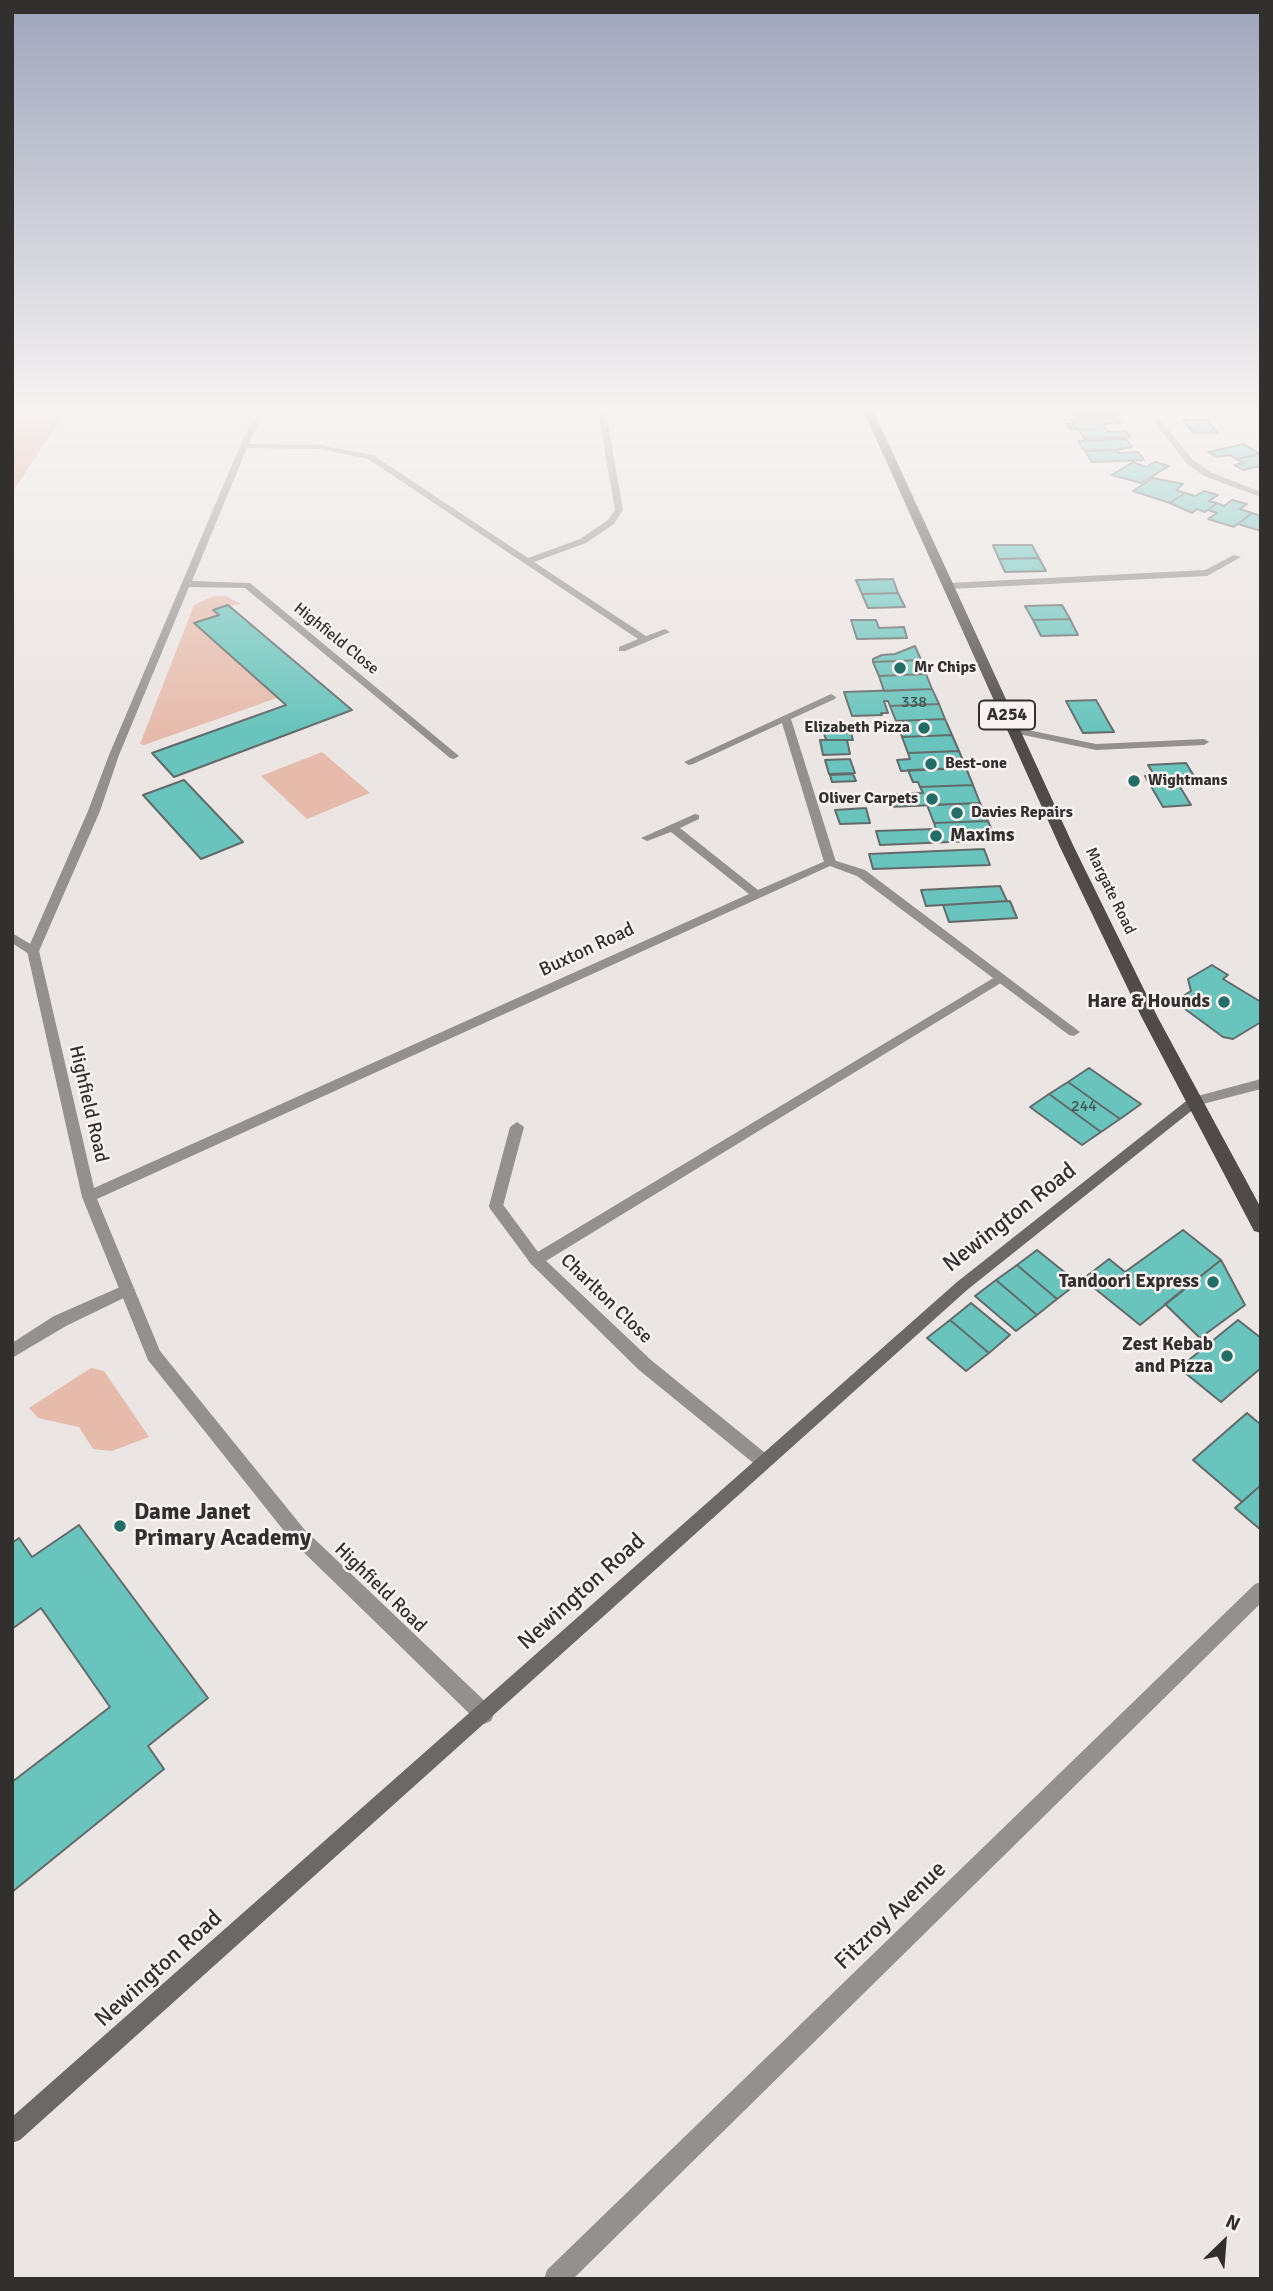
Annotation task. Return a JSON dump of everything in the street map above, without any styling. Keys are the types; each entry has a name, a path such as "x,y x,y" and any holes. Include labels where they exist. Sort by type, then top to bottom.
{"main road":[{"name":"Margate Road","path":"918,519 1013,730 1149,1016 1261,1226"},
{"name":"Newington Road","path":"12,2132 962,1286 1195,1101"}],"street":[{"path":"12,937 33,951 94,811 114,755 213,519"},
{"path":"464,519 645,640"},
{"path":"528,561 583,541 613,519"},
{"path":"949,586 1207,573 1237,557"},
{"name":"Highfield Close","path":"186,584 247,585 454,756"},
{"path":"622,649 665,632"},
{"path":"689,762 831,698"},
{"path":"786,718 830,862 861,873 1073,1032"},
{"path":"1013,730 1096,747 1204,742"},
{"path":"647,838 695,817"},
{"path":"672,827 756,894"},
{"name":"Buxton Road","path":"89,1197 830,862"},
{"name":"Highfield Road","path":"33,951 89,1197 154,1355 298,1535 484,1714"},
{"path":"536,1261 1000,978"},
{"path":"1195,1101 1261,1084"},
{"name":"Charlton Close","path":"517,1127 496,1206 536,1261 645,1366 763,1461"},
{"path":"12,1351 60,1321 127,1290"},
{"name":"Fitzroy Avenue","path":"556,2279 1261,1590"}],"shaded area":[{"path":"214,596 226,596 241,604 214,609 219,615 195,623 277,698 144,745 140,744 194,605"},
{"path":"322,752 370,793 307,819 261,776"},
{"path":"91,1368 104,1371 149,1437 112,1451 93,1449 79,1427 38,1418 29,1408"}],"building":[{"path":"1208,519 1244,519 1234,527"},
{"path":"1244,519 1261,519 1261,531 1238,524"},
{"path":"993,545 1032,545 1039,558 999,559"},
{"path":"1039,558 1046,571 1005,572 999,559"},
{"path":"893,579 898,593 862,594 856,580"},
{"path":"898,593 905,607 868,608 862,594"},
{"path":"228,605 352,710 174,777 152,753 286,705 194,623 219,615 213,610"},
{"path":"1062,605 1070,619 1033,620 1025,606"},
{"path":"1070,619 1078,635 1041,636 1033,620"},
{"path":"851,620 876,620 879,628 904,627 907,638 857,639"},
{"path":"915,646 921,660 873,662 873,659 882,655 895,654"},
{"name":"Mr Chips","path":"921,660 926,674 879,676 873,662"},
{"path":"926,674 932,689 884,691 879,676"},
{"path":"932,689 939,704 890,706 888,701 884,701 888,713 881,713 882,715 852,716 844,692"},
{"path":"1096,700 1114,732 1083,733 1066,701"},
{"path":"939,704 945,719 896,721 890,706"},
{"name":"Elizabeth Pizza","path":"945,719 952,735 902,737 896,721"},
{"path":"824,733 851,733 853,740 826,740"},
{"path":"952,735 959,751 908,753 902,737"},
{"path":"820,740 847,740 850,754 823,755"},
{"name":"Best-one","path":"959,751 966,768 901,771 897,760 910,759 908,753"},
{"path":"850,759 855,773 829,774 825,760"},
{"path":"1186,763 1194,776 1174,777 1191,805 1163,807 1145,776 1154,775 1148,765"},
{"path":"966,768 973,785 920,787 918,782 913,782 908,770"},
{"path":"853,774 856,781 832,782 830,775"},
{"path":"184,780 243,842 201,859 143,795"},
{"name":"Oliver Carpets","path":"973,785 980,803 889,807 885,795 923,793 920,787"},
{"name":"Davies Repairs","path":"980,803 988,821 934,823 927,805"},
{"path":"866,808 870,823 840,824 835,810"},
{"name":"Maxims","path":"988,821 996,840 880,845 876,831 936,829 934,823"},
{"path":"984,849 990,865 873,869 869,854"},
{"path":"1000,886 1007,901 926,906 921,890"},
{"path":"1010,901 1017,918 949,922 943,905"},
{"name":"Hare & Hounds","path":"1212,965 1228,975 1223,979 1261,1002 1261,1022 1233,1039 1223,1037 1185,1009 1191,1002 1183,996 1191,991 1188,979"},
{"path":"1089,1068 1141,1104 1120,1119 1068,1082"},
{"path":"1068,1082 1120,1119 1101,1132 1049,1094"},
{"path":"1049,1094 1101,1132 1082,1145 1030,1107"},
{"path":"1183,1230 1221,1260 1140,1325 1083,1279 1109,1259 1125,1272"},
{"path":"1037,1250 1078,1283 1057,1299 1017,1265"},
{"name":"Tandoori Express","path":"1221,1260 1245,1305 1200,1338 1165,1304"},
{"path":"1017,1265 1057,1299 1037,1315 996,1280"},
{"path":"996,1280 1037,1315 1016,1331 975,1296"},
{"path":"971,1303 1010,1335 989,1353 950,1320"},
{"path":"950,1320 989,1353 966,1371 927,1338"},
{"name":"Zest Kebab and Pizza","path":"1238,1320 1261,1338 1261,1368 1221,1402 1179,1368"},
{"path":"1247,1413 1261,1425 1261,1485 1242,1502 1193,1460"},
{"path":"1261,1485 1261,1530 1235,1508"},
{"path":"79,1525 208,1698 148,1746 164,1769 12,1892 12,1782 110,1707 41,1608 12,1629 12,1543 19,1538 32,1557"}],"place":[{"name":"Mr Chips","path":"900,668"},
{"name":"Elizabeth Pizza","path":"924,728"},
{"name":"Best-one","path":"931,764"},
{"name":"Wightmans","path":"1134,781"},
{"name":"Oliver Carpets","path":"932,799"},
{"name":"Davies Repairs","path":"957,813"},
{"name":"Maxims","path":"936,836"},
{"name":"Hare & Hounds","path":"1224,1002"},
{"name":"Tandoori Express","path":"1213,1282"},
{"name":"Zest Kebab and Pizza","path":"1227,1356"},
{"name":"Dame Janet Primary Academy","path":"120,1526"}]}
